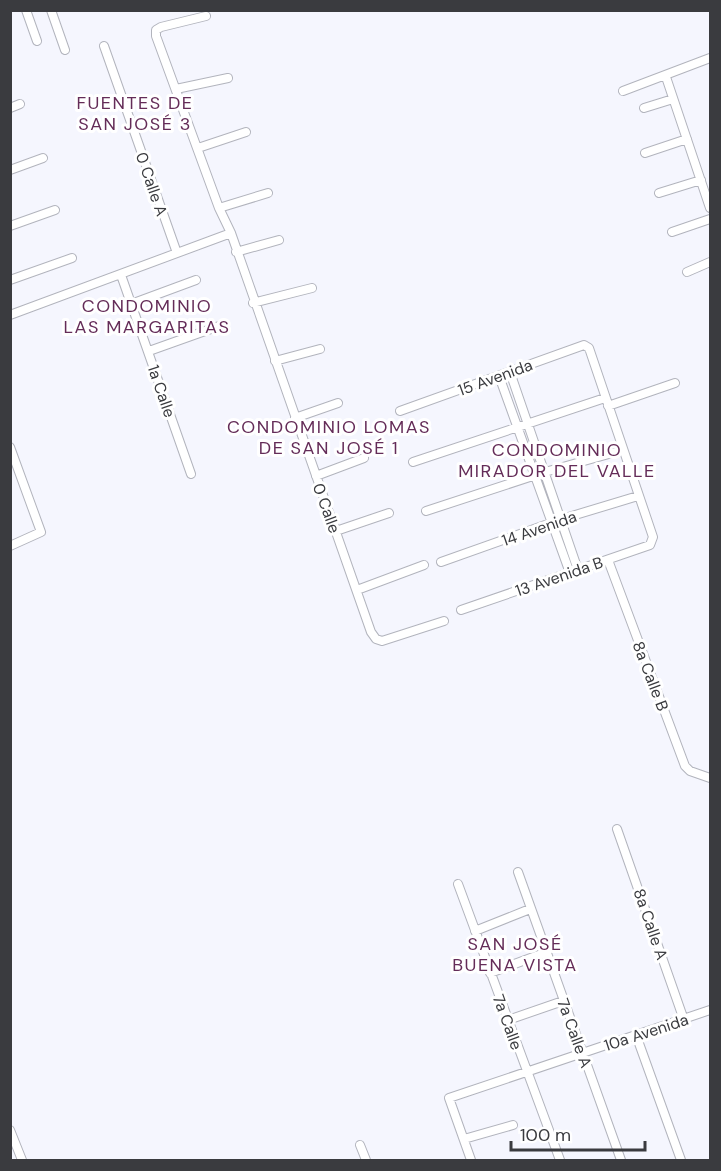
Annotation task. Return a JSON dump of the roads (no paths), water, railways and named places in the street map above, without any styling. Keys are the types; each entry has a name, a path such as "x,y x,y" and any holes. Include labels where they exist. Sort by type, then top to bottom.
{"street":[{"path":"26,10 37,41"},
{"path":"51,10 65,50"},
{"name":"0 Calle","path":"206,16 156,30 156,36 219,208 231,233 253,303 371,632 376,639 382,641 444,621"},
{"name":"0 Calle A","path":"104,46 177,253"},
{"path":"623,91 711,58"},
{"path":"666,76 711,208"},
{"path":"176,89 228,78"},
{"path":"644,108 673,99"},
{"path":"10,108 20,104"},
{"path":"198,148 246,132"},
{"path":"645,153 687,139"},
{"path":"10,170 43,158"},
{"path":"659,193 701,180"},
{"path":"219,208 268,193"},
{"path":"10,226 55,210"},
{"path":"672,232 711,219"},
{"path":"10,315 231,233"},
{"path":"236,252 279,240"},
{"path":"10,280 72,258"},
{"path":"687,272 711,262"},
{"name":"1a Calle","path":"121,275 191,474"},
{"path":"131,304 196,280"},
{"path":"253,303 312,288"},
{"path":"149,351 222,325"},
{"name":"15 Avenida","path":"400,411 579,345 589,348 607,402"},
{"path":"275,361 320,349"},
{"path":"510,372 578,570"},
{"path":"499,375 570,573"},
{"path":"412,462 527,423 675,383"},
{"path":"607,402 638,496"},
{"path":"295,418 338,403"},
{"path":"10,447 40,528 39,536 10,546"},
{"path":"426,511 545,471 623,450"},
{"path":"316,476 364,458"},
{"name":"14 Avenida","path":"441,562 562,519 638,496"},
{"name":"13 Avenida B","path":"461,610 650,544 653,537 638,496"},
{"path":"336,531 388,513"},
{"name":"8a Calle B","path":"608,560 685,766 690,771 711,778"},
{"path":"357,590 424,565"},
{"name":"8a Calle A","path":"617,829 684,1020"},
{"name":"7a Calle A","path":"518,872 621,1161"},
{"name":"7a Calle","path":"458,884 560,1161"},
{"path":"475,931 530,909"},
{"path":"490,973 547,952"},
{"path":"508,1020 563,1001"},
{"name":"10a Avenida","path":"464,1139 449,1098 711,1010"},
{"path":"636,1035 681,1161"},
{"path":"471,1161 464,1139 513,1125"},
{"path":"10,1130 22,1161"},
{"path":"360,1144 366,1161"}],"district":[{"name":"FUENTES DE SAN JOSÉ 3","path":"135,113"},
{"name":"CONDOMINIO LAS MARGARITAS","path":"147,316"},
{"name":"CONDOMINIO LOMAS DE SAN JOSÉ 1","path":"329,437"},
{"name":"CONDOMINIO MIRADOR DEL VALLE","path":"557,460"},
{"name":"SAN JOSÉ BUENA VISTA","path":"515,954"}]}
